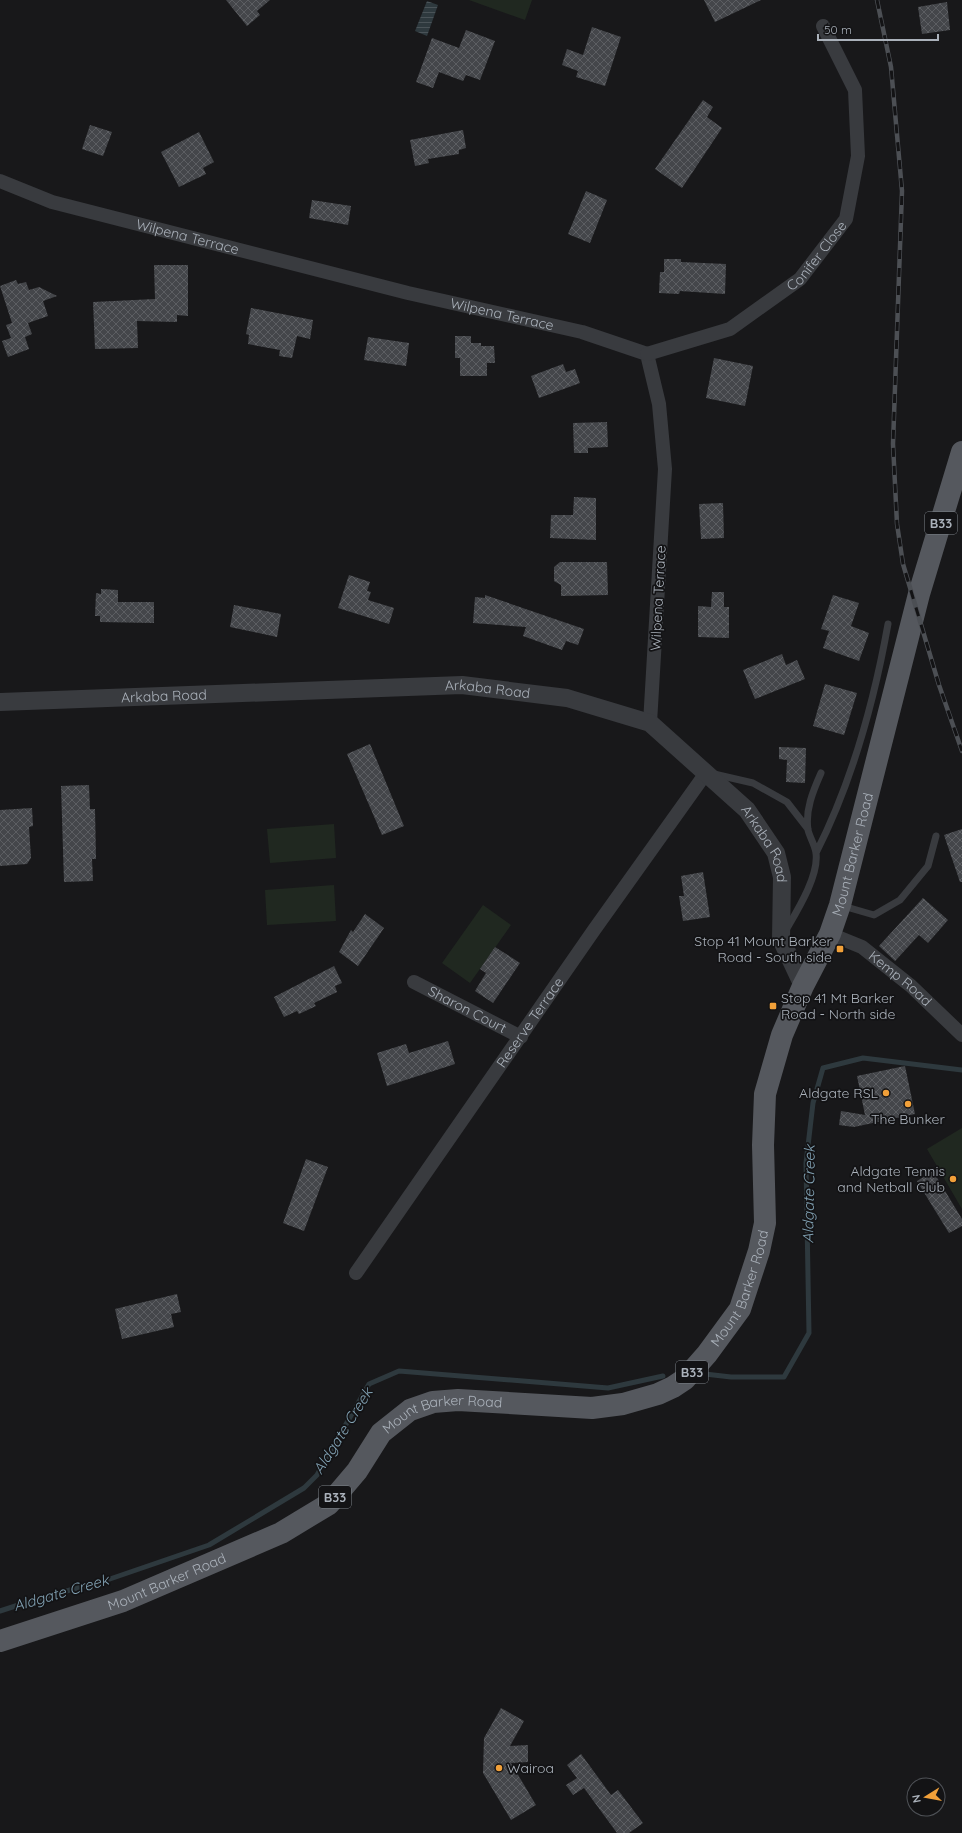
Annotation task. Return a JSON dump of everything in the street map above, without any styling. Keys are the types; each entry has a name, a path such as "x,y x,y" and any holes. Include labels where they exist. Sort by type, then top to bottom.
{"main road":[{"name":"Mount Barker Road","path":"0,1641 123,1601 281,1533 329,1504 357,1471 381,1433 410,1410 433,1402 458,1400 592,1408 623,1404 658,1394 672,1387 685,1379 707,1354 740,1309 759,1251 765,1223 765,1094 782,1035 803,986 830,934 840,905 919,594 961,457"}],"street":[{"name":"Conifer Close","path":"647,354 730,329 800,279 846,218 858,156 855,90 823,26"},
{"name":"Wilpena Terrace","path":"0,181 52,202 408,293 582,332 647,354 659,404 665,469 650,723"},
{"name":"Arkaba Road","path":"0,702 462,686 567,698 650,723 747,810 776,853 782,877 781,939 803,986"},
{"name":"Reserve Terrace","path":"356,1274 594,930 706,773"},
{"name":"Kemp Road","path":"830,934 862,947 910,986 962,1035"},
{"name":"Sharon Court","path":"414,982 521,1037"}],"lane":[{"path":"781,939 806,896 815,864 816,853 827,831 848,777 875,689 888,624"},
{"path":"706,773 753,783 787,802 808,829 816,853"},
{"path":"808,829 811,796 821,774"},
{"path":"840,905 874,914 900,900 928,866 936,836"}],"shaded area":[{"path":"469,0 532,0 525,20"},
{"path":"427,1 438,5 427,36 415,31"},
{"path":"334,824 336,858 270,863 267,829"},
{"path":"334,885 336,921 267,925 265,890"},
{"path":"483,905 511,925 470,983 442,963"},
{"name":"Aldgate Tennis and Netball Club","path":"962,1128 962,1209 927,1149"}],"building":[{"path":"226,0 270,0 257,11 260,15 247,26"},
{"path":"704,0 761,0 715,22"},
{"path":"947,2 950,30 922,34 918,7"},
{"path":"592,27 621,37 605,86 576,77 578,71 562,65 567,49 583,55"},
{"path":"466,30 495,41 480,80 466,75 463,81 439,72 433,88 416,82 432,38 459,48"},
{"path":"703,100 713,107 707,117 722,128 682,188 655,169"},
{"path":"90,125 112,132 103,156 82,149"},
{"path":"463,130 466,148 459,150 459,154 428,159 429,163 415,166 410,140"},
{"path":"199,132 214,162 203,168 206,174 179,187 161,152"},
{"path":"586,191 607,200 590,243 568,234"},
{"path":"312,200 351,206 348,225 309,218"},
{"path":"664,259 681,259 681,262 726,264 725,294 680,291 679,294 659,293 660,272 664,272"},
{"path":"154,265 188,265 188,316 177,315 177,322 137,321 138,348 95,349 93,302 155,299"},
{"path":"16,280 18,284 26,282 29,290 39,287 57,296 43,301 48,316 28,323 32,334 25,337 29,349 8,357 2,341 11,338 6,325 12,323 0,286"},
{"path":"251,308 313,320 310,339 297,336 292,358 279,356 280,350 248,344 249,335 246,334"},
{"path":"455,336 471,336 471,343 481,343 481,346 494,346 495,363 487,363 487,376 460,376 460,358 455,358"},
{"path":"368,337 409,343 406,366 364,360"},
{"path":"714,358 753,366 745,406 706,398"},
{"path":"563,364 566,372 575,369 580,383 539,398 531,376"},
{"path":"607,422 608,447 588,448 588,453 574,453 573,423"},
{"path":"574,497 596,498 596,540 550,538 551,515 573,515"},
{"path":"723,503 724,538 701,539 699,504"},
{"path":"560,562 607,562 608,595 561,596 561,585 554,581 554,567"},
{"path":"349,575 370,582 367,591 371,592 368,600 394,608 389,624 338,608"},
{"path":"101,589 118,590 118,602 154,602 154,623 100,622 100,616 95,616 96,593 101,594"},
{"path":"712,592 724,592 724,607 729,607 729,638 698,637 698,606 711,607"},
{"path":"485,595 584,629 578,645 566,641 562,650 523,636 526,627 473,623 475,597 485,598"},
{"path":"833,595 859,603 851,626 869,633 859,661 823,648 829,631 821,629"},
{"path":"234,605 281,614 277,637 230,627"},
{"path":"782,654 786,665 797,660 805,679 755,699 743,670"},
{"path":"825,684 857,693 844,735 813,726"},
{"path":"370,744 404,826 382,835 347,754"},
{"path":"779,747 806,748 805,783 786,782 787,760 779,759"},
{"path":"89,785 90,809 95,809 96,859 92,859 93,881 64,882 61,786"},
{"path":"32,808 33,826 29,827 31,858 27,864 0,866 0,810"},
{"path":"962,829 962,882 960,882 944,835"},
{"path":"703,872 710,917 683,921 679,896 684,896 681,876"},
{"path":"923,898 948,920 928,943 919,935 895,961 879,946"},
{"path":"365,914 384,928 358,966 339,952 351,930 353,932"},
{"path":"495,947 520,963 493,1003 475,991 486,973 480,969"},
{"path":"334,966 342,983 335,986 337,992 314,1003 316,1006 299,1014 297,1011 284,1017 274,997"},
{"path":"448,1041 455,1064 387,1086 377,1053 406,1044 409,1053"},
{"name":"Aldgate RSL","path":"905,1066 915,1114 854,1127 839,1125 841,1111 865,1115 857,1076"},
{"path":"306,1159 328,1167 304,1231 283,1223"},
{"path":"933,1171 962,1219 962,1226 949,1233 917,1181"},
{"path":"177,1294 181,1312 171,1314 174,1327 122,1339 115,1309"},
{"name":"Wairoa","path":"501,1708 524,1721 510,1746 528,1745 528,1762 511,1763 536,1805 511,1820 483,1773 484,1738"},
{"path":"581,1754 611,1795 618,1790 643,1823 629,1833 617,1833 584,1788 573,1795 566,1785 577,1778 567,1765"}],"waterway":[{"name":"Aldgate Creek","path":"705,1374 731,1377 784,1377 809,1333 806,1163 813,1103 823,1068 863,1058 962,1070"},
{"name":"Aldgate Creek","path":"0,1611 37,1599 107,1580 209,1545 304,1488 317,1475 369,1384 399,1371 608,1388 663,1376"}],"railway":[{"path":"877,0 891,67 902,191 893,444 897,524 903,564 939,685 962,751"}],"place":[{"name":"Stop 41 Mount Barker Road - South side","path":"840,949"},
{"name":"Stop 41 Mt Barker Road - North side","path":"773,1006"},
{"name":"Aldgate RSL","path":"886,1093"},
{"name":"The Bunker","path":"908,1104"},
{"name":"Aldgate Tennis and Netball Club","path":"953,1179"},
{"name":"Wairoa","path":"499,1768"}]}
